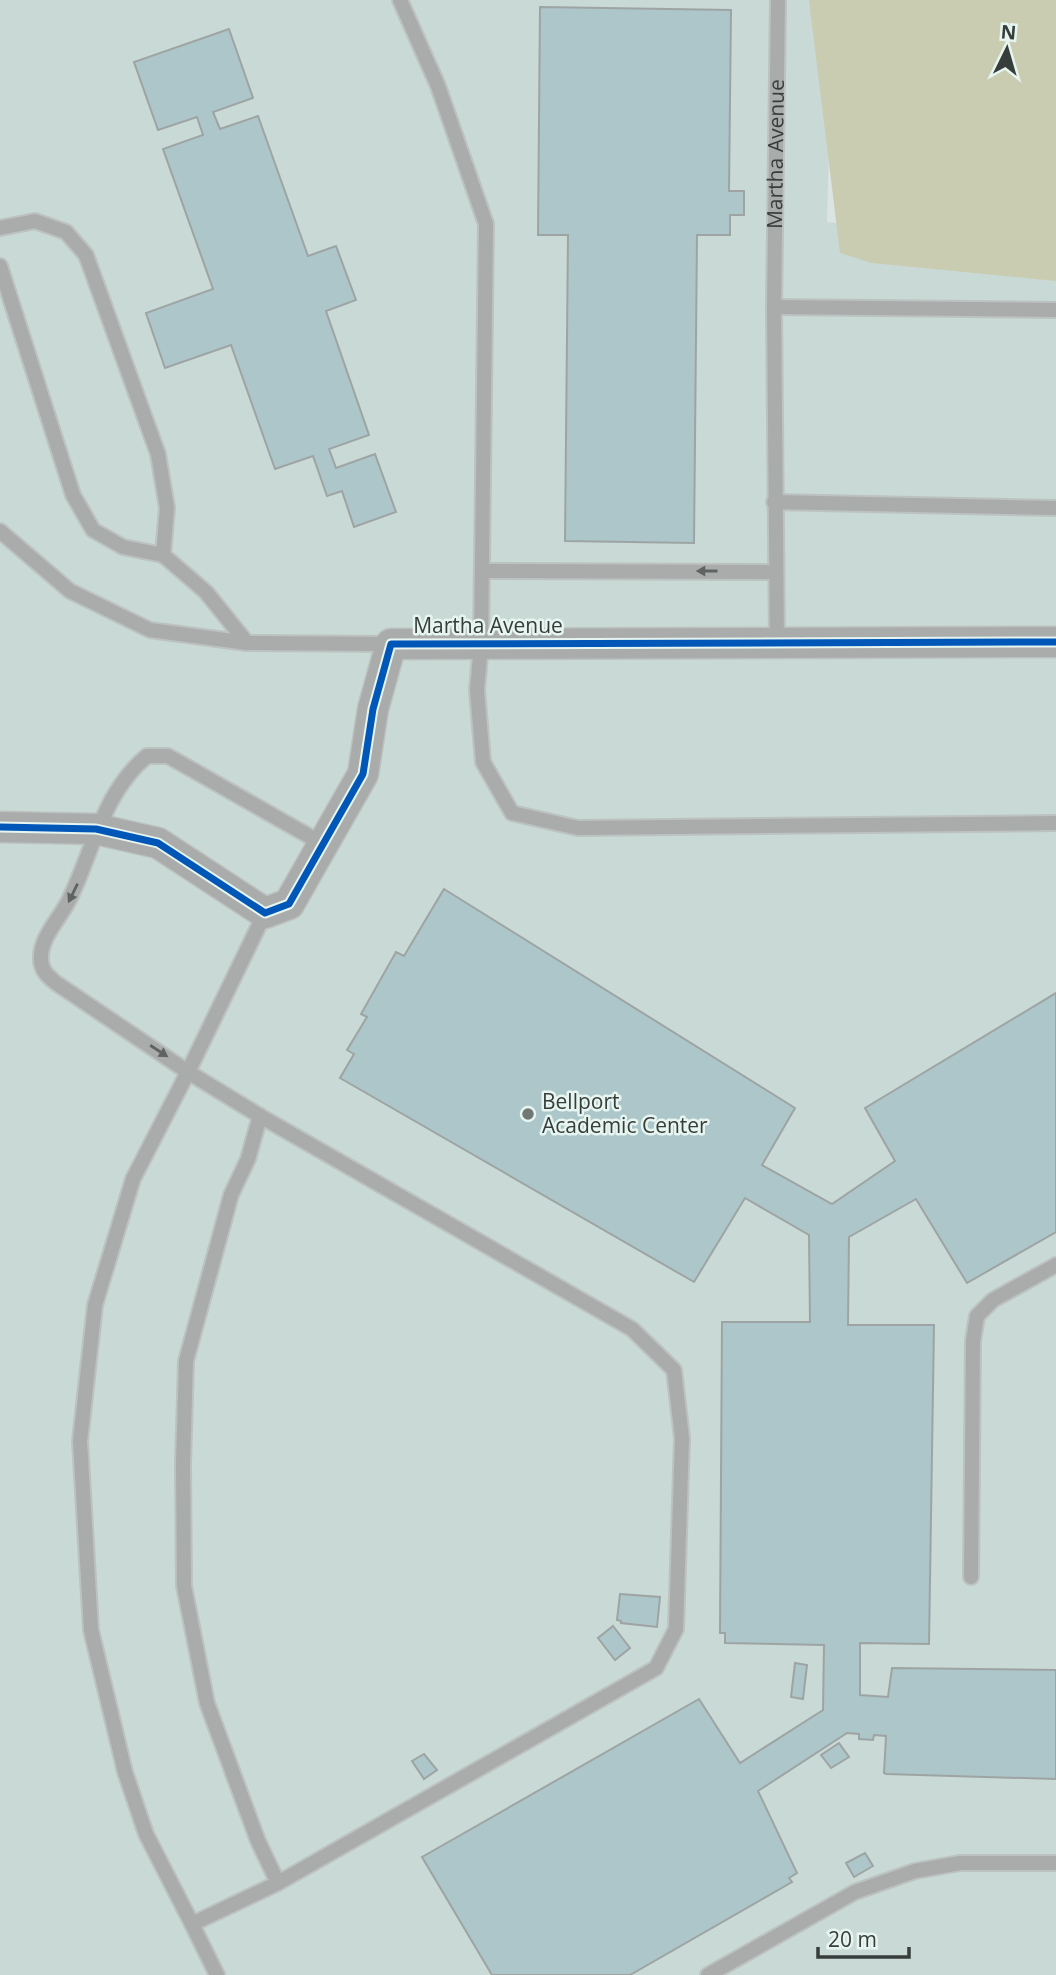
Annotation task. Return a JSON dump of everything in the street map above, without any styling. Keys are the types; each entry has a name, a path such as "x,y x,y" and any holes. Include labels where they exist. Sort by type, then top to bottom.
{"street":[{"name":"Martha Avenue","path":"265,913 289,904 363,774 373,709 391,644 1056,642"},
{"path":"0,827 96,829 158,843 265,913"}],"lane":[{"path":"400,0 438,86 486,224 481,644"},
{"name":"Martha Avenue","path":"778,0 774,307 774,502 778,644"},
{"path":"0,228 35,222 66,232 86,256 158,454 167,508 163,555"},
{"path":"0,266 73,495 93,530 123,547 163,555 206,592 247,642"},
{"path":"774,307 1056,310"},
{"path":"774,502 1056,508"},
{"name":"Martha Avenue","path":"0,531 70,591 150,631 247,642 391,644"},
{"path":"482,571 775,572"},
{"name":"Martha Avenue","path":"481,644 477,690 483,762 512,813 578,828 1056,823"},
{"path":"192,1924 278,1883 656,1668 676,1629 682,1438 674,1370 632,1329 260,1116 188,1072 46,975 41,962 43,948 82,874 96,829 132,768 147,755 168,756 323,844"},
{"path":"217,1975 146,1833 129,1784 90,1630 80,1441 95,1305 133,1179 265,913"},
{"path":"260,1116 248,1159 231,1195 187,1361 183,1464 184,1586 207,1703 258,1841 278,1883"},
{"path":"971,1577 973,1341 977,1316 993,1300 1056,1265"},
{"path":"708,1975 855,1892 915,1871 960,1863 1056,1863"}],"shaded area":[{"name":"Bellport Academic Center","path":"0,0 833,0 827,222 1056,252 1056,1975 0,1975"}],"green space":[{"path":"809,0 1056,0 1056,281 872,263 840,253"}],"building":[{"path":"540,7 731,10 729,191 744,191 744,215 730,215 730,235 697,235 694,543 565,541 568,235 538,235"},
{"path":"229,29 253,98 213,112 220,129 258,116 308,256 336,246 356,300 326,311 369,435 329,449 336,468 375,454 396,512 354,527 342,491 327,496 313,456 275,469 231,345 165,368 146,313 213,289 163,149 203,135 197,117 158,130 134,62"},
{"path":"444,889 795,1108 762,1165 832,1204 895,1161 865,1108 1056,993 1056,1232 967,1283 916,1199 849,1237 848,1325 934,1325 929,1644 860,1643 860,1695 888,1697 892,1668 1056,1670 1056,1779 886,1774 886,1736 874,1735 873,1740 859,1739 859,1734 847,1733 758,1791 797,1873 789,1878 792,1882 630,1975 492,1975 422,1857 699,1699 740,1763 823,1710 824,1645 725,1643 725,1633 720,1633 722,1322 810,1322 809,1235 745,1198 694,1282 340,1078 354,1054 347,1050 367,1017 361,1014 396,952 404,956"},
{"path":"620,1594 660,1597 657,1627 621,1623 617,1620"},
{"path":"613,1626 630,1648 615,1660 598,1638"},
{"path":"795,1663 807,1665 803,1699 791,1697"},
{"path":"839,1743 849,1757 831,1768 821,1755"},
{"path":"424,1754 437,1770 424,1779 412,1761"},
{"path":"865,1853 873,1866 854,1877 846,1863"}],"cycle path":[{"path":"0,827 96,829 158,843 265,913 289,904 363,774 373,709 391,644 1056,642"}],"place":[{"name":"Bellport Academic Center","path":"528,1114"}]}
